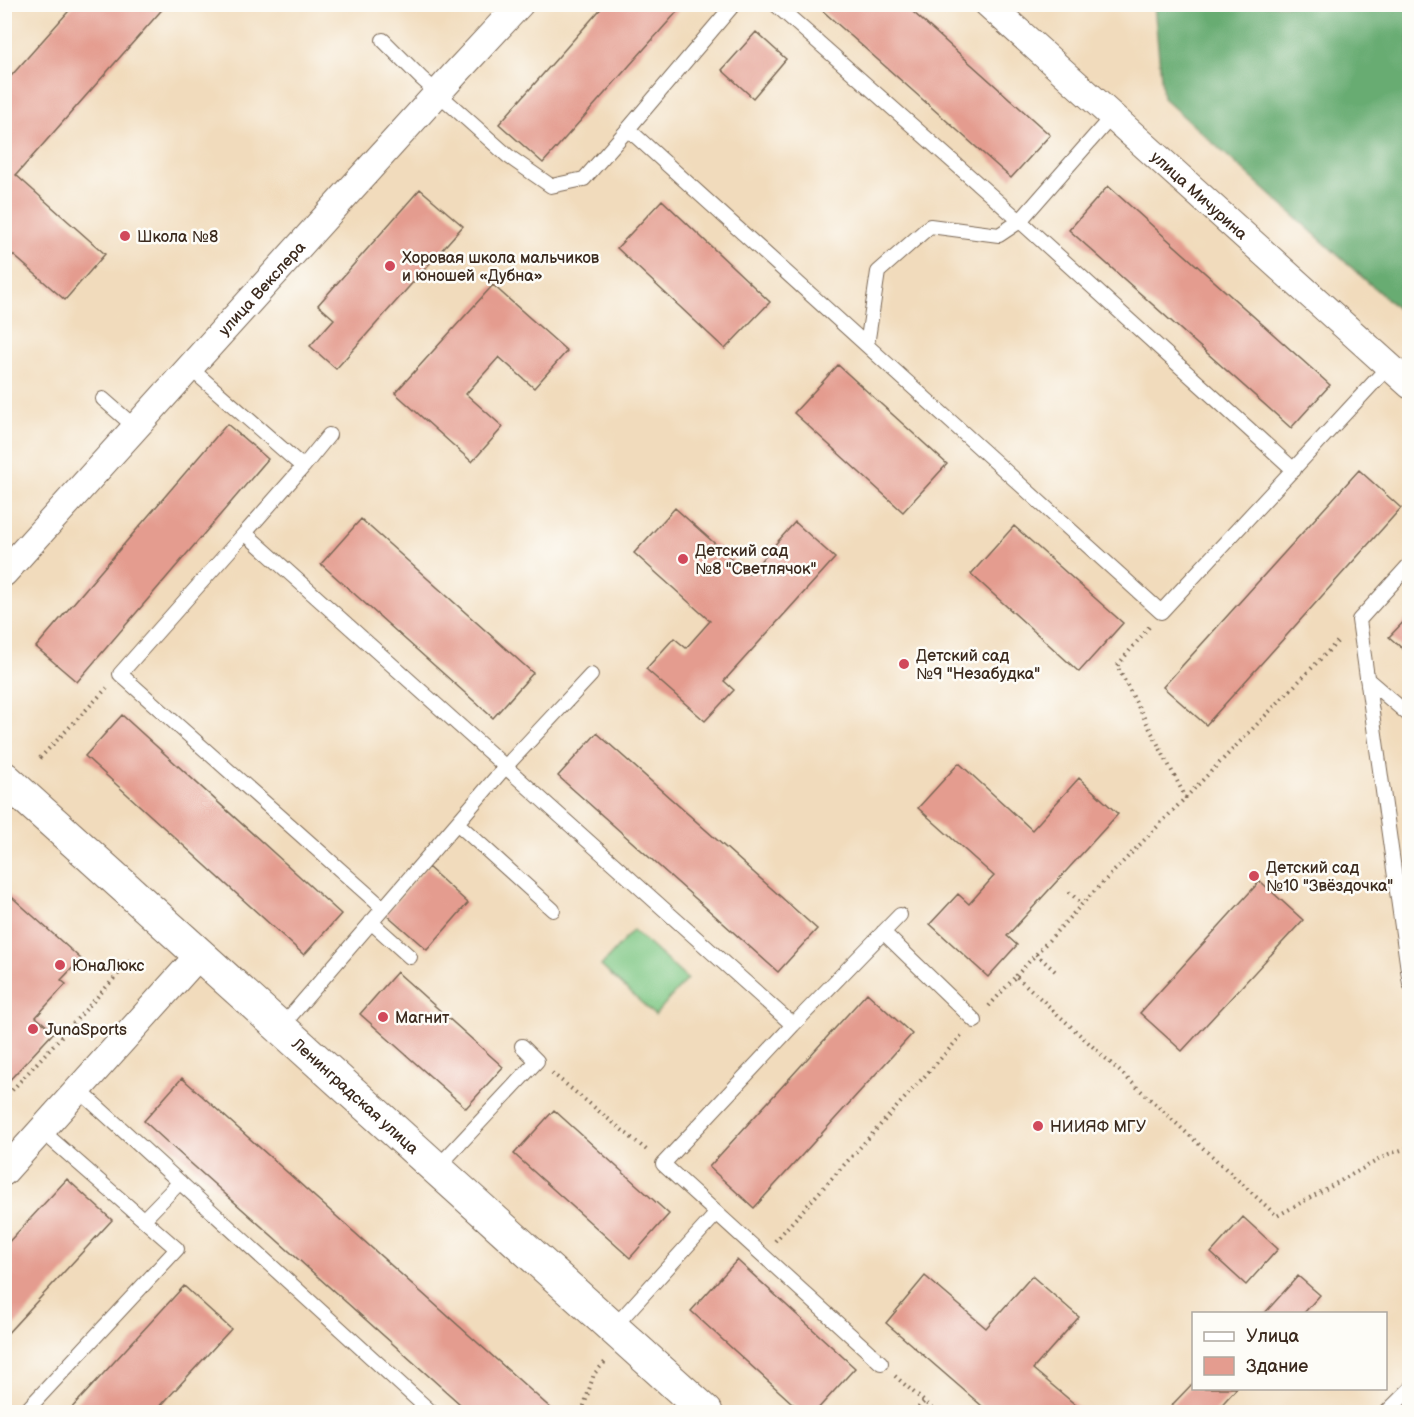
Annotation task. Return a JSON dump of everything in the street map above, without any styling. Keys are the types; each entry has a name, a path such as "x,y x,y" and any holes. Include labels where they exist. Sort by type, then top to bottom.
{"street":[{"name":"улица Векслера","path":"4,573 520,4"},
{"name":"улица Мичурина","path":"991,5 1410,385"},
{"name":"Ленинградская улица","path":"7,785 200,954 706,1413"},
{"path":"4,1172 200,954"}],"lane":[{"path":"383,40 508,156 551,186 584,179 734,4"},
{"path":"775,4 1020,221 1294,470"},
{"path":"867,345 878,272 930,226 999,235 1020,221 1112,117"},
{"path":"628,129 1161,612 1389,366"},
{"path":"190,368 303,466"},
{"path":"103,399 136,428"},
{"path":"329,435 120,674 383,908"},
{"path":"245,533 793,1025"},
{"path":"1410,564 1359,620 1408,954 1410,984"},
{"path":"280,1027 506,766 591,675"},
{"path":"1367,679 1410,716"},
{"path":"457,823 553,910"},
{"path":"881,1363 663,1164 900,915"},
{"path":"371,922 410,957"},
{"path":"883,932 975,1021"},
{"path":"436,1168 537,1061 522,1046"},
{"path":"79,1090 431,1413"},
{"path":"26,1413 177,1249 42,1131"},
{"path":"144,1219 180,1182"},
{"path":"619,1334 717,1213"},
{"path":"1396,1410 1410,1389"}],"path":[{"path":"1161,612 1117,666 1186,798"},
{"path":"762,1254 1082,904 1359,620"},
{"path":"40,758 120,674"},
{"path":"1069,892 1082,904"},
{"path":"1036,954 1057,973"},
{"path":"4,1099 131,960"},
{"path":"1016,976 1277,1216 1389,1154 1410,1147"},
{"path":"537,1061 663,1164"},
{"path":"582,1413 594,1374 619,1334"},
{"path":"881,1363 936,1413"},
{"path":"914,1413 924,1402"}],"green space":[{"path":"1154,5 1409,5 1409,319 1163,98"},
{"path":"633,930 687,979 655,1015 601,966"}],"building":[{"path":"75,4 167,4 16,175 105,254 65,300 4,247 4,84"},
{"path":"605,4 684,4 543,163 499,124"},
{"path":"815,4 904,4 1050,135 1011,178"},
{"path":"756,32 786,59 753,98 722,70"},
{"path":"1108,186 1330,385 1291,428 1069,230"},
{"name":"Хоровая школа мальчиков и юношей «Дубна»","path":"420,189 463,226 336,369 310,346 334,319 318,305"},
{"path":"662,200 770,302 725,349 617,248"},
{"path":"493,285 567,351 534,388 499,357 466,394 503,427 472,462 395,393"},
{"path":"838,365 947,464 903,512 794,413"},
{"path":"227,424 268,459 77,682 36,647"},
{"path":"1359,470 1401,508 1206,725 1163,687"},
{"path":"675,508 749,574 795,522 835,558 724,681 734,690 705,721 646,669 674,638 686,648 710,621 634,553"},
{"path":"361,519 533,673 493,718 321,564"},
{"path":"1014,526 1123,623 1079,672 971,574"},
{"path":"1410,615 1410,655 1389,637"},
{"path":"122,715 341,914 304,955 85,756"},
{"path":"597,733 817,929 778,972 558,776"},
{"path":"959,763 1032,830 1079,778 1118,814 1007,936 1017,945 988,977 930,924 958,894 969,904 994,876 918,808"},
{"path":"428,867 468,903 427,950 386,914"},
{"path":"1260,881 1303,920 1182,1051 1140,1013"},
{"path":"4,890 81,959 61,980 66,984 36,1017 54,1032 4,1086 4,993 7,990 4,988"},
{"path":"397,972 503,1067 466,1108 360,1014"},
{"path":"867,993 912,1034 754,1208 709,1167"},
{"path":"182,1078 555,1412 469,1412 167,1142 144,1121"},
{"path":"554,1110 669,1214 630,1258 514,1154"},
{"path":"67,1179 112,1220 4,1337 4,1247"},
{"path":"1243,1217 1278,1249 1246,1285 1211,1253"},
{"path":"737,1260 855,1368 815,1412 802,1412 691,1311"},
{"path":"925,1276 986,1328 1032,1276 1079,1317 1033,1369 1084,1412 989,1412 886,1323"},
{"path":"1298,1276 1320,1295 1305,1312 1266,1312"},
{"path":"184,1286 231,1329 155,1412 68,1412"},
{"path":"1192,1384 1192,1390 1235,1390 1215,1412 1175,1412 1178,1410 1172,1405"}],"place":[{"name":"Школа №8","path":"125,236"},
{"name":"Хоровая школа мальчиков и юношей «Дубна»","path":"390,266"},
{"name":"Детский сад №8 \"Светлячок\"","path":"683,559"},
{"name":"Детский сад №9 \"Незабудка\"","path":"904,664"},
{"name":"Детский сад №10 \"Звёздочка\"","path":"1254,876"},
{"name":"ЮнаЛюкс","path":"60,965"},
{"name":"Магнит","path":"383,1017"},
{"name":"JunaSports","path":"33,1029"},
{"name":"НИИЯФ МГУ","path":"1038,1126"}]}
